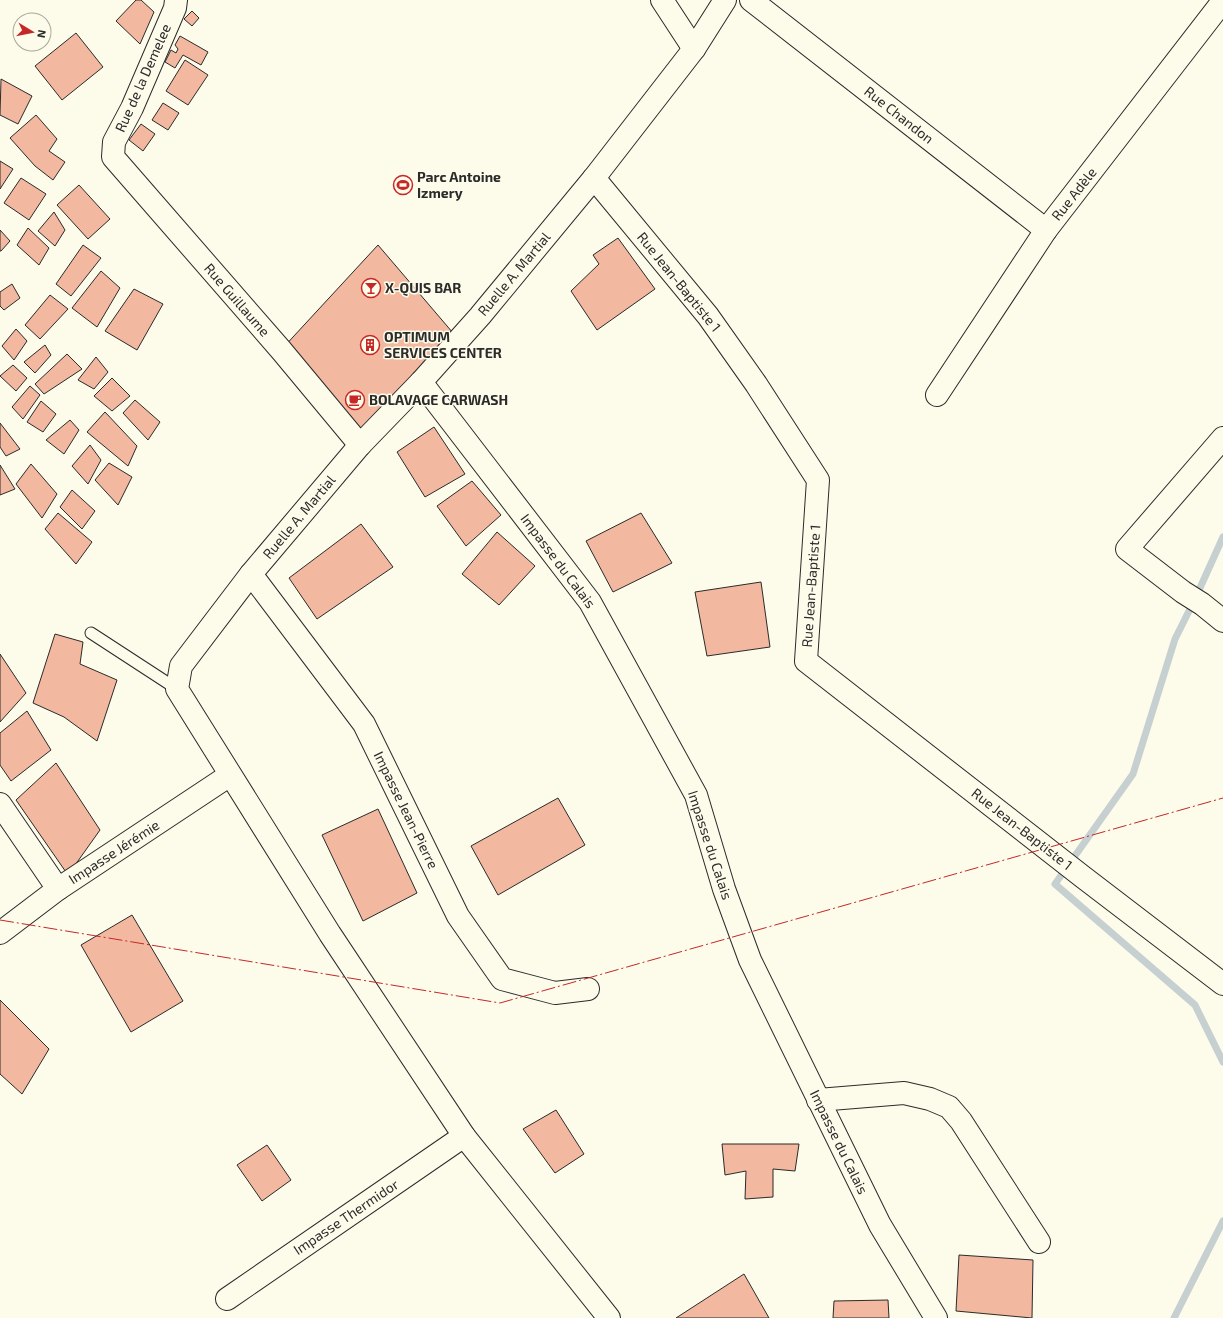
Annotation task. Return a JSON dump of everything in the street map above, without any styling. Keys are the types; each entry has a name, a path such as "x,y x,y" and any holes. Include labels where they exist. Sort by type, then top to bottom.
{"street":[{"name":"Rue de la Demelee","path":"113,157 114,142 132,108 175,8 176,0"},
{"path":"662,0 694,49"},
{"name":"Ruelle A. Martial","path":"177,689 181,666 252,574 360,445 422,382 480,316 594,178 694,49 725,0"},
{"name":"Rue Chandon","path":"751,0 1046,230"},
{"name":"Rue Adèle","path":"937,395 1046,230 1223,1"},
{"name":"Rue Guillaume","path":"113,157 276,344 360,445"},
{"name":"Rue Jean-Baptiste 1","path":"594,178 708,316 756,384 818,480 806,661 1040,844 1223,984"},
{"name":"Impasse du Calais","path":"422,382 590,602 696,795 724,888 750,960 880,1225 936,1318"},
{"path":"1214,613 1183,592 1128,549 1223,438"},
{"name":"Impasse Jean-Pierre","path":"252,574 364,724 458,916 502,979 555,993 588,989"},
{"path":"177,689 330,934 464,1136 609,1318"},
{"name":"Impasse Jérémie","path":"0,933 58,889 230,775"},
{"path":"0,804 58,889"},
{"path":"818,1100 904,1093 930,1099 949,1107 961,1121 1039,1242"},
{"name":"Impasse Thermidor","path":"227,1299 464,1136"}],"lane":[{"path":"91,633 177,689"}],"building":[{"path":"136,0 141,0 154,12 140,44 116,21"},
{"path":"192,11 199,18 192,26 184,19"},
{"path":"76,33 103,67 62,100 35,66"},
{"path":"180,36 208,52 201,65 183,55 175,68 165,62 171,50 176,53 178,49 175,45"},
{"path":"185,60 208,75 188,105 166,91"},
{"path":"1,79 32,96 18,124 0,115"},
{"path":"163,103 179,113 168,130 152,120"},
{"path":"36,115 57,139 49,151 65,162 53,180 35,166 10,138"},
{"path":"141,124 155,134 143,151 129,140"},
{"path":"0,161 13,169 0,189"},
{"path":"21,178 46,194 29,220 4,203"},
{"path":"79,185 110,219 88,239 57,205"},
{"path":"54,212 65,230 55,246 38,231"},
{"path":"28,228 49,248 39,265 17,245"},
{"path":"0,230 10,241 1,251 0,251"},
{"path":"618,238 655,289 597,330 571,291 599,264 593,255"},
{"path":"83,245 101,258 71,296 56,284"},
{"name":"OPTIMUM SERVICES CENTER","path":"378,245 459,340 360,445 281,350"},
{"path":"101,271 120,288 97,327 72,308"},
{"path":"12,284 20,298 4,310 0,306 0,292"},
{"path":"134,289 163,304 137,350 105,331"},
{"path":"50,295 68,309 40,339 25,325"},
{"path":"16,329 27,341 14,360 2,346"},
{"path":"45,345 51,355 35,373 24,362"},
{"path":"67,354 82,369 44,394 35,384"},
{"path":"96,357 108,372 94,389 78,380"},
{"path":"13,365 27,378 16,391 0,376"},
{"path":"112,378 130,396 112,411 94,396"},
{"path":"30,386 40,395 23,419 12,407"},
{"path":"135,400 160,422 148,440 123,413"},
{"path":"41,401 56,414 43,432 27,422"},
{"path":"105,412 137,446 128,466 87,432"},
{"path":"70,420 79,430 64,454 46,440"},
{"path":"0,423 20,449 6,456 0,447"},
{"path":"434,427 465,474 425,497 397,452"},
{"path":"90,445 101,460 88,484 72,466"},
{"path":"109,463 132,477 118,505 95,480"},
{"path":"31,464 57,494 42,518 16,484"},
{"path":"0,465 15,489 0,495"},
{"path":"472,481 501,515 466,546 437,506"},
{"path":"72,490 95,511 82,529 60,507"},
{"path":"58,513 92,542 76,564 45,529"},
{"path":"641,513 672,563 613,592 586,541"},
{"path":"361,524 393,567 317,619 289,578"},
{"path":"497,532 535,566 499,605 462,574"},
{"path":"761,582 770,647 707,656 695,592"},
{"path":"55,634 83,642 80,664 117,680 97,741 64,717 33,703"},
{"path":"0,654 26,693 0,722"},
{"path":"27,711 51,750 11,781 0,765 0,733"},
{"path":"56,763 100,830 68,875 16,800"},
{"path":"558,798 585,845 498,895 471,846"},
{"path":"378,809 417,893 363,921 322,835"},
{"path":"132,915 183,1001 131,1032 81,945"},
{"path":"0,1000 49,1049 22,1094 0,1074"},
{"path":"556,1110 584,1154 555,1173 523,1129"},
{"path":"722,1144 799,1144 795,1171 773,1169 773,1197 745,1199 746,1171 725,1175"},
{"path":"267,1145 291,1180 262,1201 237,1165"},
{"path":"959,1255 1033,1260 1032,1318 956,1311"},
{"path":"744,1274 769,1318 676,1318"},
{"path":"888,1300 889,1318 833,1318 834,1301"}],"waterway":[{"path":"1223,537 1175,639 1133,774 1055,884 1195,1005 1223,1062"},
{"path":"1174,1318 1223,1221"}],"power":[{"path":"0,920 500,1003 1223,798"}],"place":[{"name":"Parc Antoine Izmery","path":"403,185"},
{"name":"X-QUIS BAR","path":"371,288"},
{"name":"OPTIMUM SERVICES CENTER","path":"370,345"},
{"name":"BOLAVAGE CARWASH","path":"355,400"}]}
